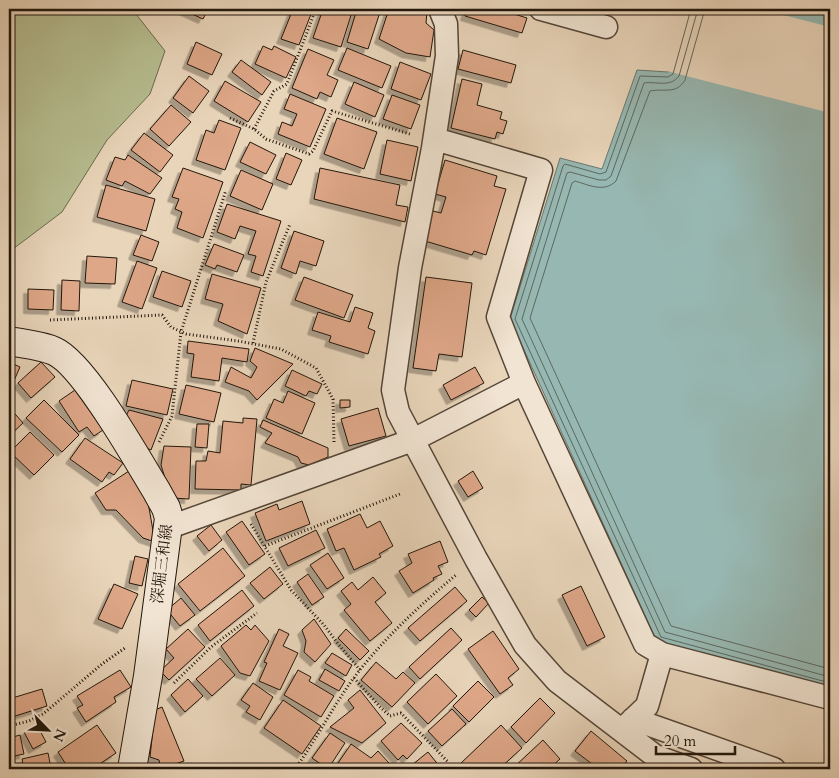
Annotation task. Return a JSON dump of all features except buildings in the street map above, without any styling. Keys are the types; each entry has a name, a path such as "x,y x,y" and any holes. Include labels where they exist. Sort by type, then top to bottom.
{"main road":[{"name":"深堀三和線","path":"9,341 54,351 63,356 88,383 144,471 166,508 169,518 132,769"}],"street":[{"path":"440,9 446,24 448,56 435,139 410,268 393,390 398,412 476,559 525,645 557,681 627,725 774,769"},
{"path":"541,9 606,27"},
{"path":"435,139 541,170 498,317 524,382 645,644 662,654 830,698"},
{"path":"167,528 413,440 524,382"},
{"path":"627,725 647,706 662,654"},
{"path":"627,725 658,763 691,769"}],"path":[{"path":"254,129 274,91 287,84 316,9"},
{"path":"230,118 254,129 266,139 309,154 313,151 332,110 368,122 435,139"},
{"path":"144,471 172,416 181,332 226,190"},
{"path":"253,344 266,282 290,224"},
{"path":"47,320 162,315 171,327 186,334 282,349 316,368 333,399 335,468"},
{"path":"265,546 400,494"},
{"path":"237,503 291,590 324,625 360,670"},
{"path":"295,769 354,678 382,644 427,600 476,559"},
{"path":"141,715 211,647 256,613"},
{"path":"9,726 29,721 43,714 102,664 138,638 153,634"},
{"path":"354,678 390,716 401,712 448,762"}],"green space":[{"path":"9,9 132,9 165,51 150,94 107,140 62,212 9,252"}],"water":[{"path":"687,9 830,9 830,688 657,642 510,319 560,158 602,169 637,70 668,72"}],"pier":[{"path":"684,9 760,9 830,27 830,113 663,70 666,70"}]}
